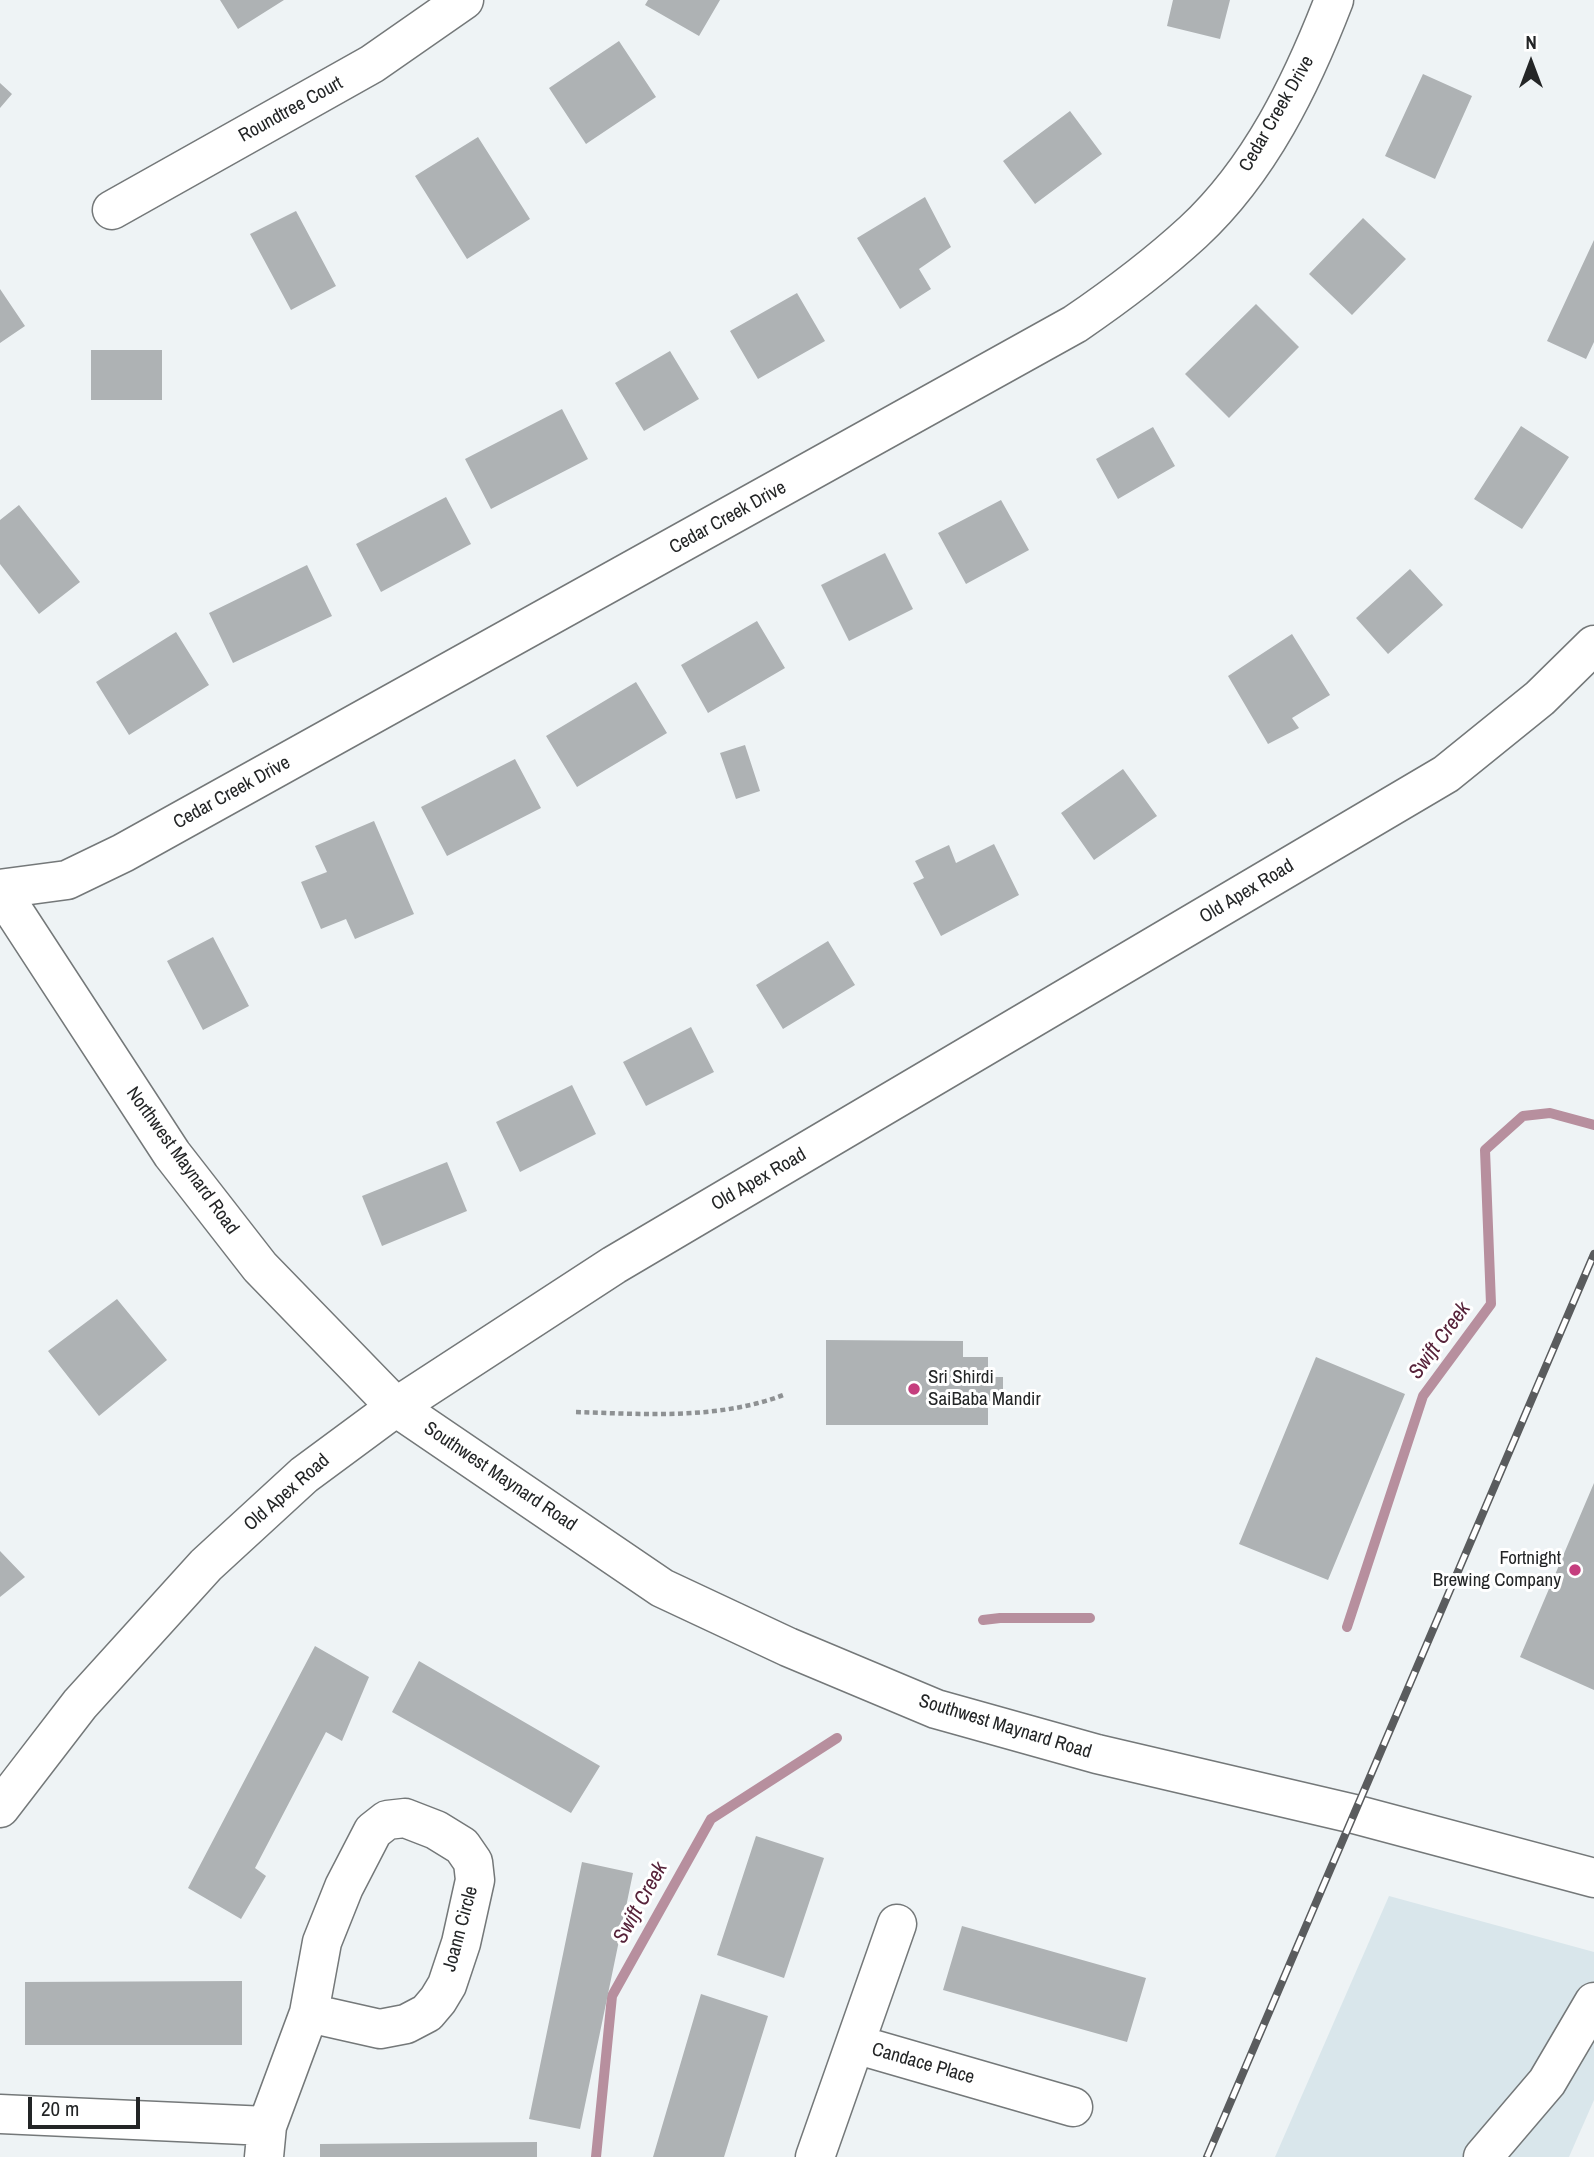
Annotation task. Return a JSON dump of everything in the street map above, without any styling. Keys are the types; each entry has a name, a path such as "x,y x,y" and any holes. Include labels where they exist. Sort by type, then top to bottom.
{"main road":[{"name":"Roundtree Court","path":"112,210 372,64 464,0"},
{"name":"Cedar Creek Drive","path":"0,889 67,880 123,853 1075,324 1130,287 1195,231 1226,197 1255,159 1297,85 1334,0"},
{"name":"Old Apex Road","path":"0,1808 80,1704 206,1565 304,1475 396,1407 614,1265 1446,774 1540,698 1594,645"},
{"name":"Northwest Maynard Road","path":"0,889 172,1154 260,1267 396,1407"},
{"name":"Southwest Maynard Road","path":"396,1407 662,1588 788,1647 936,1709 1097,1754 1354,1814 1594,1878"},
{"name":"Joann Circle","path":"266,2142 309,2012 322,1942 344,1886 373,1831 387,1820 405,1818 436,1830 462,1846 473,1862 475,1880 461,1943 447,1985 427,2012 406,2024 380,2029 309,2012"},
{"name":"Candace Place","path":"897,1924 855,2044 1073,2107"},
{"path":"1483,2157 1547,2082 1594,2003"},
{"path":"815,2157 855,2044"},
{"path":"0,2114 266,2142"}],"path":[{"path":"576,1412 656,1415 712,1411 786,1394"}],"shaded area":[{"path":"1389,1896 1594,1952 1594,2100 1569,2157 1275,2157"}],"building":[{"path":"220,0 284,0 238,29"},
{"path":"648,0 720,0 699,36 645,5"},
{"path":"1173,0 1230,0 1220,39 1167,26"},
{"path":"619,41 656,97 586,144 549,88"},
{"path":"1423,74 1472,96 1435,179 1385,156"},
{"path":"0,83 12,94 0,108"},
{"path":"1070,111 1102,154 1035,204 1003,161"},
{"path":"478,137 530,219 467,259 415,176"},
{"path":"925,197 951,247 919,269 931,289 900,309 857,238"},
{"path":"296,211 336,286 291,310 250,234"},
{"path":"1363,218 1406,259 1352,315 1309,274"},
{"path":"1594,240 1594,342 1586,359 1547,341"},
{"path":"0,289 25,326 0,343"},
{"path":"797,293 825,341 758,379 730,331"},
{"path":"1256,304 1299,347 1229,418 1185,374"},
{"path":"91,350 162,350 162,400 91,400"},
{"path":"670,351 699,399 644,431 615,383"},
{"path":"562,409 588,459 491,509 465,459"},
{"path":"1521,426 1569,457 1522,529 1474,499"},
{"path":"1153,427 1175,466 1118,499 1096,459"},
{"path":"446,497 471,544 381,592 356,544"},
{"path":"1001,500 1029,550 966,584 938,533"},
{"path":"19,505 80,582 39,614 0,564 0,520"},
{"path":"885,553 913,609 849,641 821,585"},
{"path":"307,565 332,616 233,663 209,613"},
{"path":"1410,569 1443,605 1388,654 1356,618"},
{"path":"757,621 785,668 708,713 681,665"},
{"path":"176,632 209,685 129,735 96,682"},
{"path":"1292,634 1330,695 1292,718 1299,728 1268,744 1228,676"},
{"path":"636,682 667,733 577,787 546,736"},
{"path":"745,745 760,791 736,799 720,753"},
{"path":"515,759 541,808 447,856 421,807"},
{"path":"1123,769 1157,816 1094,860 1061,813"},
{"path":"374,821 414,914 355,939 346,919 321,929 301,882 327,872 315,846"},
{"path":"994,844 1019,895 941,936 913,883 924,878 915,861 949,845 956,863"},
{"path":"213,937 249,1006 203,1030 167,961"},
{"path":"828,941 855,985 783,1029 756,985"},
{"path":"691,1027 714,1072 646,1106 623,1062"},
{"path":"572,1085 596,1134 520,1172 496,1122"},
{"path":"447,1162 467,1211 382,1246 362,1196"},
{"path":"117,1299 167,1360 99,1416 48,1351"},
{"name":"Sri Shirdi SaiBaba Mandir","path":"826,1340 963,1341 963,1357 988,1357 988,1377 1003,1377 1003,1401 988,1401 988,1425 826,1425"},
{"path":"1316,1357 1405,1394 1328,1580 1239,1544"},
{"name":"Fortnight Brewing Company","path":"1594,1483 1594,1690 1520,1657"},
{"path":"0,1551 25,1577 0,1597"},
{"path":"315,1646 369,1677 342,1741 326,1732 255,1868 266,1876 241,1919 188,1888"},
{"path":"419,1661 600,1766 571,1813 392,1712"},
{"path":"756,1836 824,1858 784,1978 717,1955"},
{"path":"582,1862 633,1873 580,2129 529,2119"},
{"path":"962,1926 1146,1978 1127,2042 943,1990"},
{"path":"242,1981 242,2045 25,2045 25,1982"},
{"path":"701,1994 768,2016 724,2157 653,2157"},
{"path":"537,2142 537,2157 320,2157 320,2144"}],"waterway":[{"name":"Swift Creek","path":"1347,1627 1423,1396 1491,1304 1485,1150 1523,1116 1550,1113 1594,1125"},
{"name":"Swift Creek","path":"983,1620 1090,1618"},
{"name":"Swift Creek","path":"596,2157 612,1996 711,1819 837,1738"}],"railway":[{"path":"1207,2157 1594,1254"}],"place":[{"name":"Sri Shirdi SaiBaba Mandir","path":"914,1389"},
{"name":"Fortnight Brewing Company","path":"1575,1570"}]}
